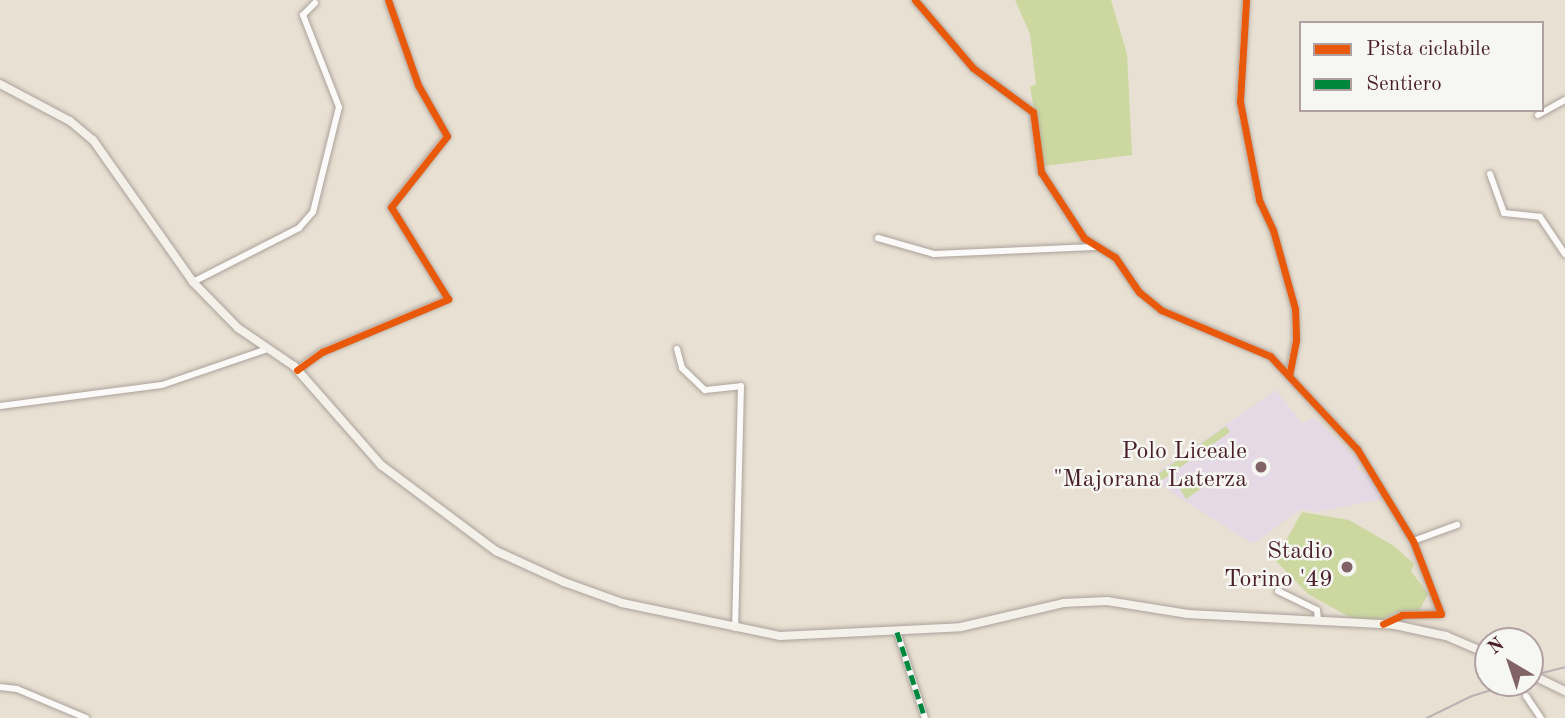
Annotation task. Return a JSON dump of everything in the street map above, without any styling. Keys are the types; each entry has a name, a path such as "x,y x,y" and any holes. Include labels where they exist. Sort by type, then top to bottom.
{"main road":[{"path":"0,84 70,121 93,140 192,282 217,309 297,370 381,465 496,551 622,603 780,636 961,627 1082,600 1188,614 1409,627 1474,649"},
{"path":"1544,681 1565,691"}],"street":[{"path":"297,370 322,352 448,299 392,211 447,136 418,85 388,0"},
{"path":"915,0 973,68 1029,107 1041,172 1079,233 1119,261 1139,292 1161,310 1253,346 1289,375 1357,449 1413,541 1441,614 1402,615 1383,624"},
{"path":"1246,0 1248,19 1240,102 1259,200 1273,230 1295,309 1296,340 1289,375"},
{"path":"192,282 299,228 313,212 322,162 339,107 303,15 315,3"},
{"path":"1544,112 1565,100"},
{"path":"1538,115 1543,112"},
{"path":"1490,174 1504,213 1540,217 1565,254"},
{"path":"878,238 934,254 1096,247"},
{"path":"0,406 162,385 267,349"},
{"path":"677,349 682,368 705,390 741,386 735,628"},
{"path":"1413,541 1457,524"},
{"path":"1278,591 1317,610 1318,620"},
{"path":"897,632 925,718"},
{"path":"0,687 18,689 86,718"},
{"path":"1528,697 1538,717"}],"shaded area":[{"name":"Polo Liceale \"Majorana Laterza","path":"1276,390 1302,424 1314,417 1360,462 1357,469 1368,475 1383,499 1316,512 1301,509 1253,544 1149,478"}],"green space":[{"path":"1015,0 1111,0 1127,54 1132,155 1044,166 1030,87 1036,84 1030,34"},
{"path":"1226,426 1230,432 1158,483 1154,477"},
{"path":"1200,472 1208,484 1186,499 1178,486"},
{"name":"Stadio Torino '49","path":"1302,512 1349,520 1394,546 1414,564 1411,571 1428,594 1418,613 1394,612 1380,621 1353,619 1308,594 1275,560"}],"railway":[{"path":"1544,672 1565,667"},
{"path":"1427,718 1474,695"}],"marked path":[{"path":"897,632 925,718"}],"cycle path":[{"path":"297,370 322,352 448,299 391,207 447,136 418,85 388,0"},
{"path":"915,0 973,68 1033,112 1041,172 1084,238 1115,257 1139,292 1161,310 1270,356 1357,449 1413,541 1441,614 1402,615 1383,624"},
{"path":"1246,0 1240,102 1259,200 1273,230 1295,309 1296,340 1289,375"}],"place":[{"name":"Polo Liceale \"Majorana Laterza","path":"1261,467"},
{"name":"Stadio Torino '49","path":"1347,567"}]}
